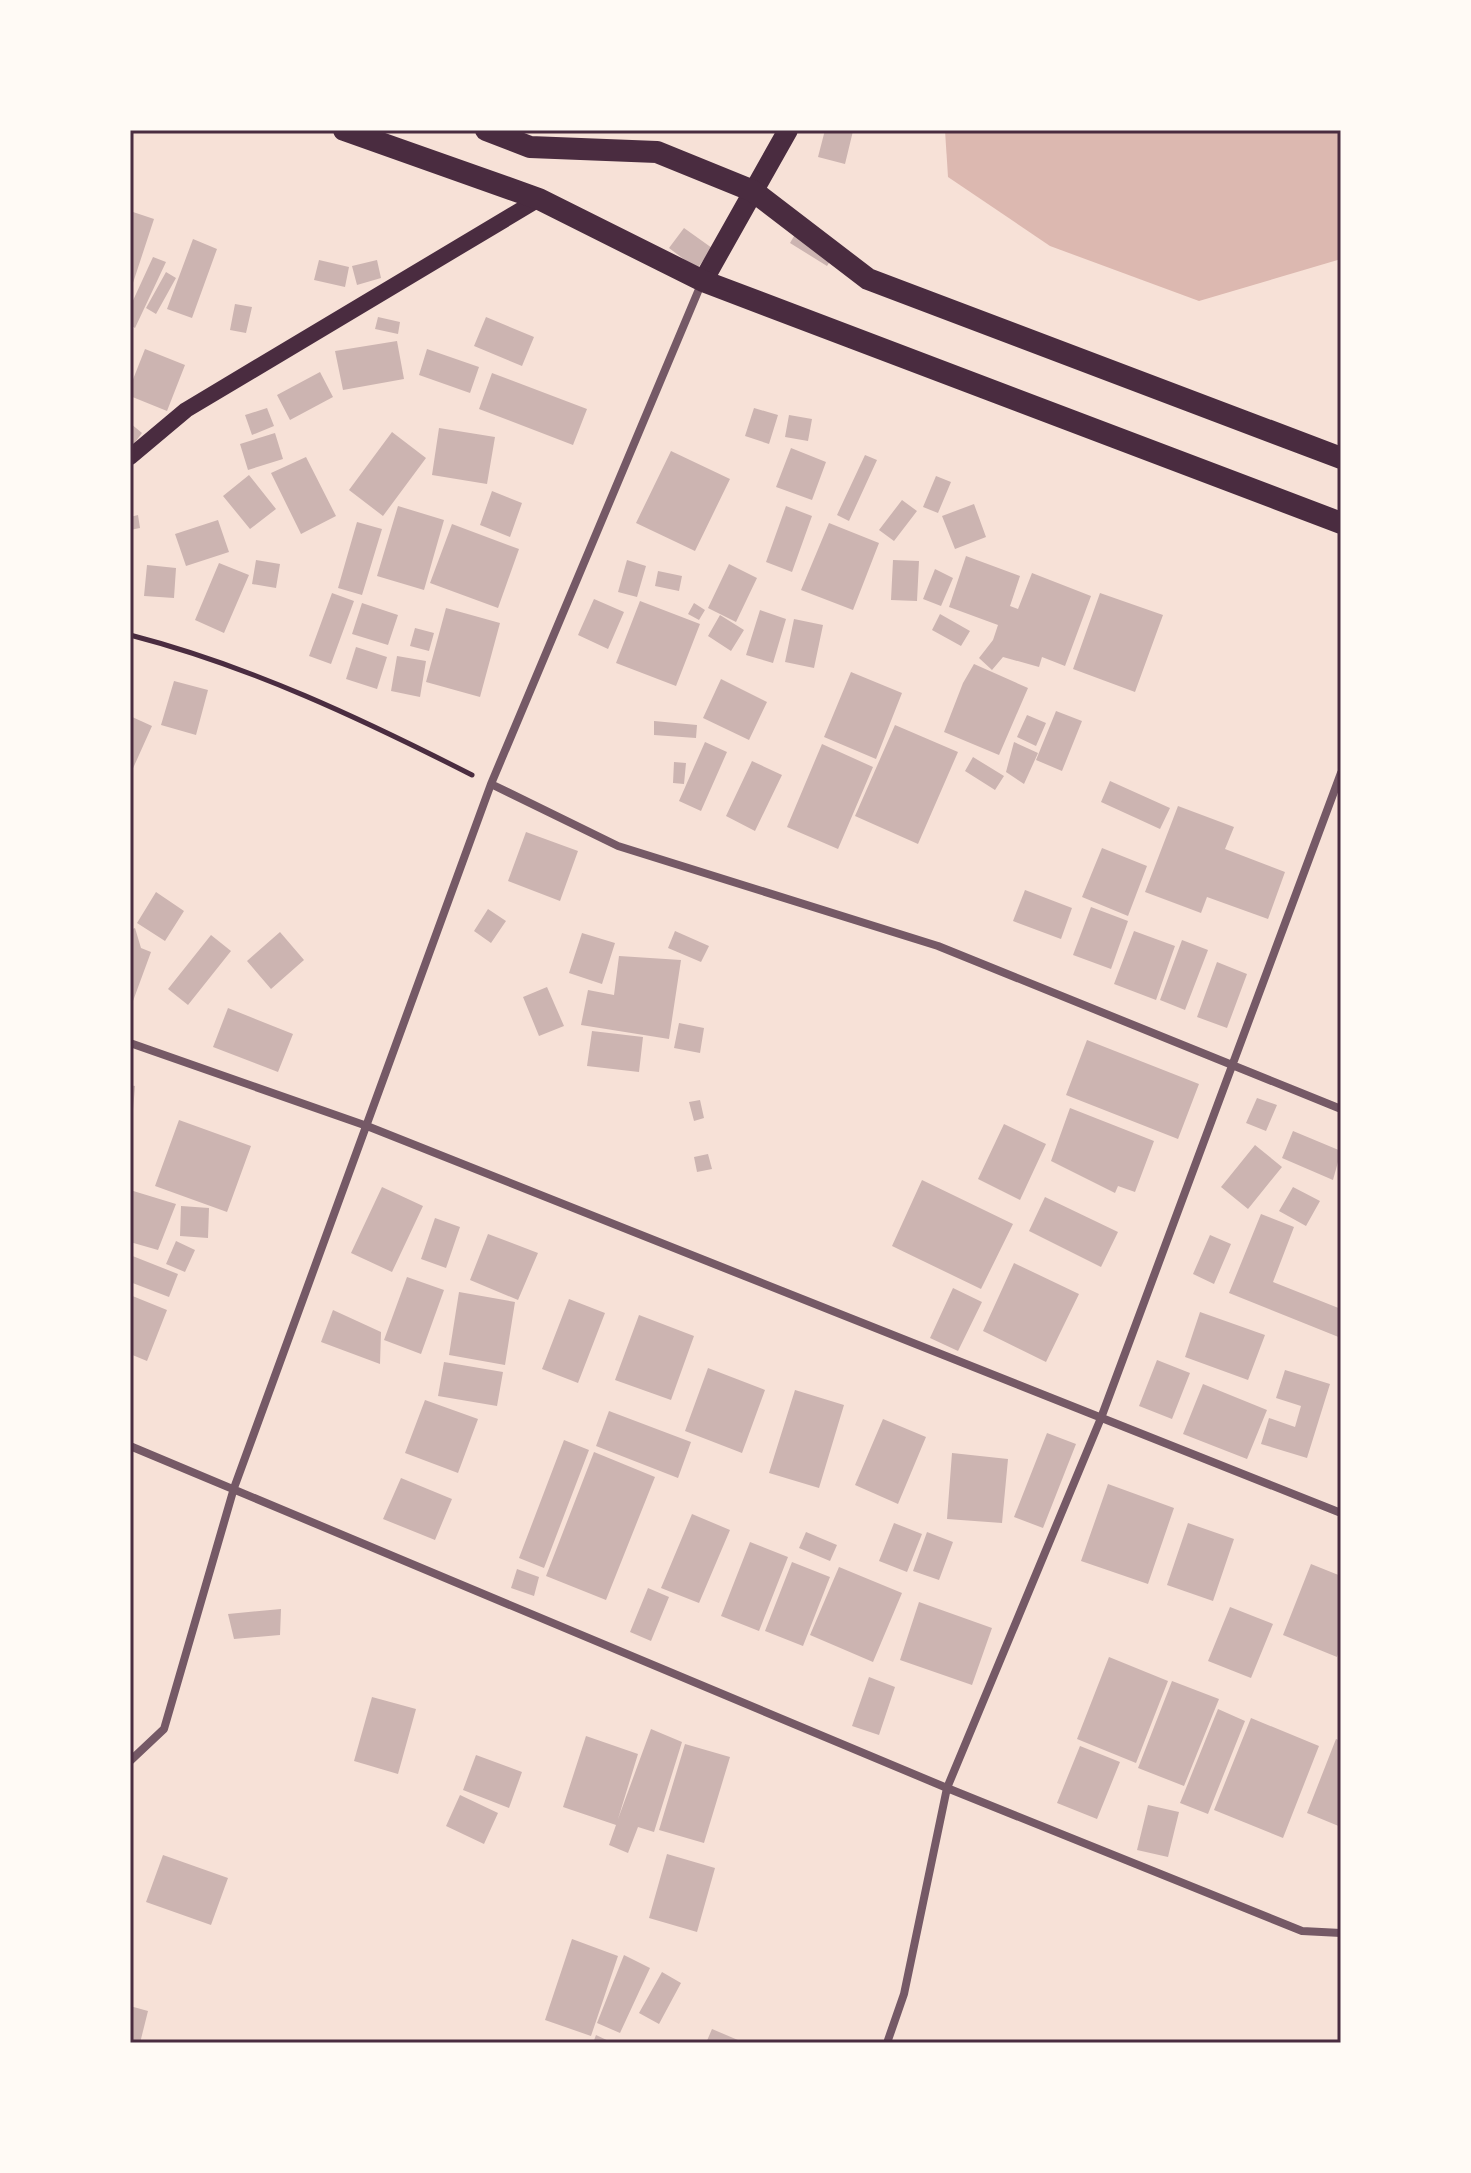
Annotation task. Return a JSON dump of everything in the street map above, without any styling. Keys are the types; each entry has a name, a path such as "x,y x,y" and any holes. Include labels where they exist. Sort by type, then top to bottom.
{"highway":[{"path":"344,130 539,199 703,281 1341,523"},
{"path":"486,130 530,147 657,152 753,191 868,279 1341,458"}],"main road":[{"path":"703,281 788,130"},
{"path":"130,457 186,410 539,199"}],"street":[{"path":"130,1761 164,1729 234,1488 491,784 703,281"},
{"path":"887,2043 904,1994 947,1788 1101,1418 1341,773"},
{"path":"491,784 618,846 938,946 1234,1063 1341,1109"},
{"path":"130,1043 367,1126 1341,1513"},
{"path":"130,1446 947,1788 1302,1931 1341,1933"}],"path":[{"path":"130,635 192,651 265,678 491,784"}],"shaded area":[{"path":"945,130 1341,130 1341,259 1199,301 1050,246 948,177"}],"building":[{"path":"825,130 853,131 845,164 818,157"},
{"path":"130,211 154,219 131,289 130,289"},
{"path":"684,228 712,248 697,269 669,248"},
{"path":"797,231 834,255 827,266 790,243"},
{"path":"193,239 217,249 192,318 167,309"},
{"path":"153,257 166,262 135,328 130,325 130,307"},
{"path":"319,260 349,267 345,287 314,280"},
{"path":"377,260 381,278 357,285 352,266"},
{"path":"166,272 176,278 156,314 146,308"},
{"path":"235,304 252,307 246,333 230,330"},
{"path":"378,317 400,322 398,334 375,329"},
{"path":"486,317 534,337 522,366 474,346"},
{"path":"397,341 404,379 343,390 335,351"},
{"path":"145,349 185,365 167,411 130,396 130,387"},
{"path":"427,349 479,367 470,393 419,375"},
{"path":"320,372 333,397 290,420 277,395"},
{"path":"492,373 587,409 573,445 479,409"},
{"path":"267,408 274,426 252,435 245,415"},
{"path":"754,408 778,415 769,444 745,436"},
{"path":"789,415 812,419 808,441 785,437"},
{"path":"130,423 142,433 130,449"},
{"path":"439,428 495,437 487,484 432,475"},
{"path":"392,432 426,458 383,516 349,490"},
{"path":"275,433 283,459 248,470 240,444"},
{"path":"791,448 826,462 812,500 776,487"},
{"path":"671,451 730,479 695,551 636,523"},
{"path":"865,455 877,460 849,521 837,515"},
{"path":"306,457 336,516 301,534 271,473"},
{"path":"249,475 276,509 250,529 223,496"},
{"path":"936,476 951,482 938,513 923,507"},
{"path":"492,491 522,503 510,537 480,525"},
{"path":"902,500 917,511 894,541 879,530"},
{"path":"974,504 986,537 955,549 942,516"},
{"path":"398,506 444,520 424,590 377,576"},
{"path":"786,506 812,516 792,572 766,562"},
{"path":"138,515 140,528 130,530 130,517"},
{"path":"218,520 229,552 186,566 175,534"},
{"path":"357,522 382,529 362,595 338,588"},
{"path":"829,523 879,543 853,610 801,590"},
{"path":"452,524 519,549 498,608 430,583"},
{"path":"966,556 1020,576 1010,606 1018,609 1032,573 1091,596 1065,666 1042,657 1039,667 1003,657 992,670 979,658 993,640 998,625 949,607"},
{"path":"256,560 280,564 276,588 252,584"},
{"path":"627,560 646,566 637,597 618,592"},
{"path":"893,560 919,561 917,601 891,600"},
{"path":"219,563 249,575 224,633 195,620"},
{"path":"729,564 757,578 736,622 708,608"},
{"path":"147,565 176,568 174,598 144,596"},
{"path":"935,569 953,578 941,606 923,599"},
{"path":"658,571 682,576 679,591 655,586"},
{"path":"332,593 354,601 331,664 309,656"},
{"path":"1100,593 1163,615 1135,692 1073,669"},
{"path":"594,599 624,612 608,649 578,635"},
{"path":"640,601 700,624 676,686 616,663"},
{"path":"362,603 398,615 388,645 352,634"},
{"path":"694,603 705,610 699,620 688,614"},
{"path":"446,608 500,623 480,697 426,682"},
{"path":"760,610 786,619 773,663 746,655"},
{"path":"940,614 970,631 961,646 932,630"},
{"path":"720,615 744,630 731,651 708,636"},
{"path":"794,619 823,625 814,668 785,662"},
{"path":"415,628 434,633 429,651 410,646"},
{"path":"356,647 387,657 377,689 346,679"},
{"path":"397,656 426,661 420,697 391,691"},
{"path":"974,664 1028,688 999,755 944,732"},
{"path":"851,672 902,693 876,759 824,737"},
{"path":"721,679 767,702 749,740 703,718"},
{"path":"174,681 208,690 196,735 161,725"},
{"path":"1056,711 1082,721 1062,771 1036,760"},
{"path":"1027,715 1046,723 1036,746 1017,737"},
{"path":"130,716 152,726 130,775"},
{"path":"654,721 697,725 696,738 654,735"},
{"path":"895,725 958,752 918,844 855,816"},
{"path":"705,742 727,752 701,811 679,801"},
{"path":"1014,742 1038,753 1024,784 1006,772"},
{"path":"822,744 873,767 838,849 787,827"},
{"path":"973,757 1004,776 995,790 965,771"},
{"path":"752,761 782,775 755,831 726,816"},
{"path":"674,762 686,763 684,784 673,783"},
{"path":"1110,781 1170,808 1160,829 1101,802"},
{"path":"1178,806 1234,827 1225,849 1285,872 1268,919 1207,897 1201,913 1145,892"},
{"path":"526,832 578,851 560,901 508,881"},
{"path":"1102,848 1147,866 1128,916 1082,897"},
{"path":"1025,890 1072,908 1061,939 1013,921"},
{"path":"156,892 184,911 165,941 137,923"},
{"path":"1091,907 1128,921 1111,969 1073,955"},
{"path":"488,909 506,921 491,943 474,931"},
{"path":"135,928 141,948 151,952 133,1001 130,1000 130,930"},
{"path":"675,931 709,946 701,962 668,948"},
{"path":"1134,931 1175,946 1156,1000 1114,984"},
{"path":"280,932 304,960 271,989 247,961"},
{"path":"582,933 615,943 602,984 569,973"},
{"path":"211,935 231,951 188,1005 168,989"},
{"path":"1182,940 1208,950 1185,1010 1160,1000"},
{"path":"619,956 681,960 669,1039 581,1025 588,990 614,995"},
{"path":"1217,962 1247,974 1227,1028 1197,1017"},
{"path":"547,987 564,1026 539,1036 523,997"},
{"path":"228,1008 293,1034 278,1072 213,1047"},
{"path":"679,1023 704,1028 700,1053 674,1048"},
{"path":"592,1031 643,1037 639,1072 587,1066"},
{"path":"1087,1040 1199,1084 1178,1139 1066,1095"},
{"path":"130,1085 135,1086 132,1122 130,1122"},
{"path":"1257,1098 1277,1105 1266,1131 1246,1123"},
{"path":"700,1100 704,1118 694,1121 689,1102"},
{"path":"1070,1108 1154,1141 1135,1192 1118,1186 1115,1193 1051,1161"},
{"path":"179,1120 251,1146 227,1212 155,1186"},
{"path":"1004,1124 1046,1144 1020,1200 978,1179"},
{"path":"1293,1131 1341,1151 1333,1180 1282,1158"},
{"path":"1255,1145 1282,1167 1248,1209 1221,1187"},
{"path":"708,1154 712,1169 697,1172 694,1157"},
{"path":"922,1180 1013,1224 981,1289 892,1246"},
{"path":"382,1187 423,1206 392,1272 351,1253"},
{"path":"1293,1187 1320,1201 1306,1226 1279,1211"},
{"path":"130,1190 176,1204 158,1250 130,1242"},
{"path":"1045,1197 1118,1232 1101,1267 1029,1231"},
{"path":"181,1206 209,1208 208,1238 180,1236"},
{"path":"1261,1214 1294,1227 1273,1282 1341,1309 1341,1338 1229,1293"},
{"path":"435,1218 460,1227 446,1268 421,1259"},
{"path":"488,1234 538,1253 518,1300 470,1280"},
{"path":"1210,1235 1231,1244 1214,1284 1193,1274"},
{"path":"176,1241 195,1250 185,1272 166,1264"},
{"path":"130,1255 178,1274 169,1297 130,1282"},
{"path":"1014,1263 1079,1294 1046,1362 983,1331"},
{"path":"407,1277 444,1290 421,1354 384,1340"},
{"path":"953,1288 982,1302 958,1351 930,1338"},
{"path":"459,1292 515,1302 505,1365 449,1355"},
{"path":"130,1295 167,1310 147,1361 130,1354"},
{"path":"569,1299 605,1313 578,1383 542,1369"},
{"path":"333,1310 381,1332 380,1364 321,1342"},
{"path":"1200,1312 1265,1335 1248,1380 1185,1357"},
{"path":"639,1315 694,1336 671,1400 615,1380"},
{"path":"1157,1360 1190,1373 1172,1419 1139,1406"},
{"path":"444,1362 503,1372 497,1406 438,1396"},
{"path":"708,1368 765,1390 742,1453 685,1431"},
{"path":"1285,1370 1330,1384 1307,1458 1261,1444 1269,1418 1295,1427 1301,1406 1276,1398"},
{"path":"1203,1384 1267,1410 1247,1459 1183,1434"},
{"path":"795,1390 844,1405 819,1488 769,1473"},
{"path":"425,1400 478,1419 458,1473 405,1453"},
{"path":"609,1411 691,1442 678,1478 596,1446"},
{"path":"883,1419 926,1437 898,1504 855,1485"},
{"path":"1047,1433 1076,1444 1043,1528 1014,1517"},
{"path":"564,1440 589,1450 544,1568 519,1558"},
{"path":"594,1452 655,1477 606,1600 546,1576"},
{"path":"952,1453 1008,1459 1002,1523 947,1519"},
{"path":"401,1478 452,1499 435,1540 383,1519"},
{"path":"1108,1484 1174,1508 1148,1584 1081,1561"},
{"path":"692,1514 730,1530 699,1603 661,1588"},
{"path":"894,1523 922,1534 907,1572 879,1561"},
{"path":"1188,1523 1234,1539 1213,1601 1167,1585"},
{"path":"806,1532 837,1545 830,1561 799,1548"},
{"path":"927,1532 953,1542 939,1580 913,1571"},
{"path":"750,1542 788,1557 759,1631 721,1616"},
{"path":"792,1562 830,1577 803,1646 765,1631"},
{"path":"1311,1564 1341,1576 1341,1646 1337,1657 1283,1635"},
{"path":"839,1567 902,1593 873,1662 810,1635"},
{"path":"517,1569 539,1577 534,1596 511,1588"},
{"path":"648,1588 669,1597 651,1641 630,1632"},
{"path":"919,1602 992,1628 972,1685 900,1660"},
{"path":"1230,1607 1273,1624 1251,1678 1208,1661"},
{"path":"281,1609 280,1635 234,1639 228,1614"},
{"path":"1109,1657 1168,1681 1136,1763 1077,1739"},
{"path":"869,1677 895,1687 879,1735 852,1726"},
{"path":"1172,1681 1219,1699 1184,1786 1138,1768"},
{"path":"372,1697 416,1709 398,1774 354,1761"},
{"path":"1218,1709 1245,1721 1208,1814 1180,1803"},
{"path":"1251,1718 1319,1746 1283,1838 1214,1810"},
{"path":"651,1729 682,1742 654,1832 638,1827 628,1853 609,1845 616,1825 563,1807 586,1736 638,1754 618,1819"},
{"path":"1336,1739 1341,1741 1341,1827 1307,1813"},
{"path":"685,1744 730,1757 704,1843 659,1830"},
{"path":"1080,1746 1120,1762 1097,1819 1057,1803"},
{"path":"476,1755 522,1772 509,1808 463,1790"},
{"path":"460,1795 498,1813 484,1844 446,1826"},
{"path":"1148,1805 1179,1812 1168,1857 1137,1850"},
{"path":"667,1854 715,1868 697,1932 649,1918"},
{"path":"163,1855 228,1878 211,1925 146,1902"},
{"path":"572,1939 618,1956 591,2036 545,2020"},
{"path":"624,1955 650,1968 620,2033 597,2023"},
{"path":"662,1972 681,1983 659,2024 639,2013"},
{"path":"130,2006 148,2011 140,2043 130,2043"},
{"path":"712,2029 745,2043 706,2043"},
{"path":"596,2035 613,2043 593,2043"}]}
